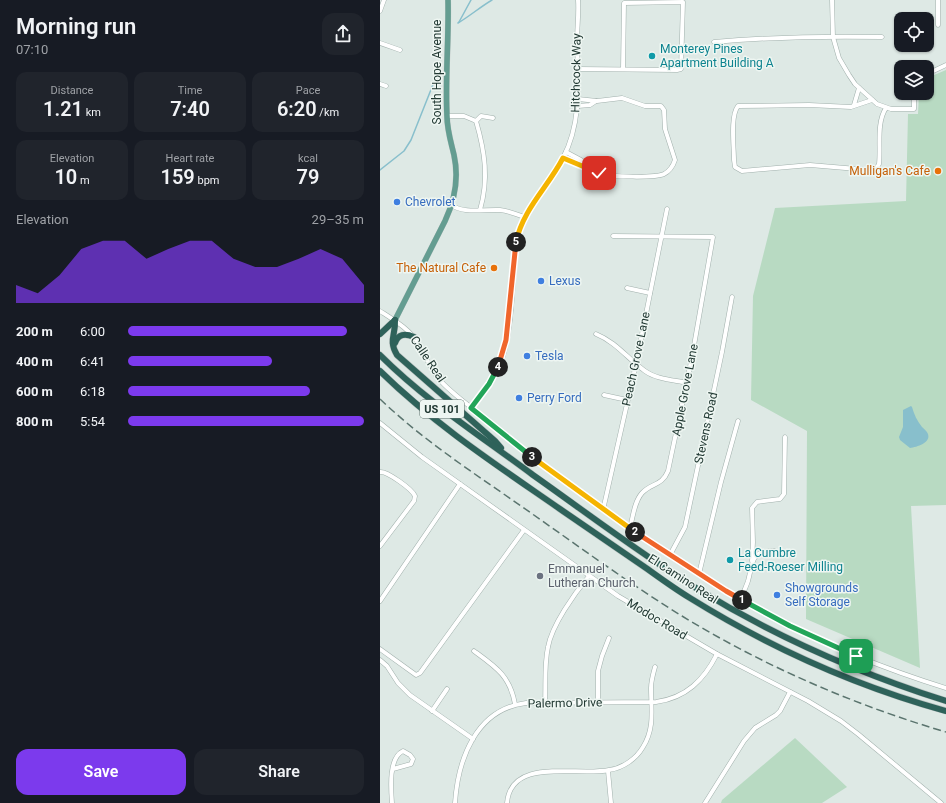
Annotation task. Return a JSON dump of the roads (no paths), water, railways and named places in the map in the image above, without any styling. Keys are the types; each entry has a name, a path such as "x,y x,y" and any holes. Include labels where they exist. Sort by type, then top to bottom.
{"highway":[{"path":"380,334 395,320"},
{"path":"395,320 396,329 392,343 393,349 397,355 495,441 509,457"},
{"path":"393,349 397,337 408,334 414,337"},
{"name":"El Camino Real","path":"380,355 432,402 637,550 679,577 727,606 790,640 877,677 946,701"},
{"name":"El Camino Real","path":"380,371 397,388 453,433 689,598 759,637 846,677 946,711"}],"main road":[{"name":"South Hope Avenue","path":"395,320 445,221 452,205 456,184 456,166 449,134 447,116 446,60 448,0"}],"street":[{"path":"380,11 384,0"},
{"name":"Hitchcock Way","path":"471,408 489,384 500,365 504,352 511,301 516,241 524,217 563,158 574,128 578,106 578,0"},
{"path":"832,0 833,37 837,53 843,66 859,88 872,100 886,108 914,109 914,100"},
{"path":"938,0 938,25"},
{"path":"578,69 678,70 681,69 683,2 624,3 623,69"},
{"path":"714,42 768,38 882,37"},
{"path":"380,43 400,50"},
{"path":"934,71 946,66"},
{"path":"380,84 386,86"},
{"path":"854,105 859,88"},
{"path":"563,158 606,176 660,176 671,169 675,160 665,130 664,110 661,106 645,106 622,98 597,101 578,99"},
{"path":"872,100 841,107 809,105 738,106 735,110 734,119 735,167 744,171 810,166 874,170 879,164 880,127 883,113 886,108"},
{"path":"578,106 590,105 597,101"},
{"path":"447,116 464,116 476,121"},
{"path":"476,121 481,116 493,118"},
{"path":"476,121 484,151 485,165 485,194 480,210"},
{"path":"566,152 581,160 587,168"},
{"path":"452,205 458,210 505,211 524,217"},
{"name":"Peach Grove Lane","path":"603,510 636,364 667,209"},
{"path":"613,236 662,236"},
{"name":"Apple Grove Lane","path":"630,528 638,499 641,494 648,488 660,482 668,471 713,236 662,236"},
{"path":"628,288 650,292"},
{"name":"Stevens Road","path":"670,555 685,527 722,352 732,297"},
{"name":"Calle Real","path":"380,311 395,320 414,337 419,343 437,377 471,408 534,459 603,510 670,555 766,614 836,647 946,688"},
{"path":"596,334 610,341 636,364 652,375 686,383"},
{"path":"604,395 627,400"},
{"path":"699,574 721,482 738,421"},
{"name":"Modoc Road","path":"380,424 422,457 524,530 640,610 717,654 812,703 841,721 864,738 941,803"},
{"path":"741,599 752,561 752,508 754,504 760,501 780,499 784,494 785,437"},
{"path":"380,472 387,473 412,491 415,496 414,501 380,546"},
{"path":"380,601 460,484"},
{"path":"380,649 416,675 420,673 524,530"},
{"path":"752,561 766,550 775,550"},
{"path":"546,703 547,655 550,637 558,620 589,576"},
{"path":"598,702 598,671 609,638"},
{"path":"474,651 492,664 504,676 512,691 515,704"},
{"name":"Palermo Drive","path":"455,803 460,766 473,739 486,722 494,715 515,704 656,702 671,699 692,688 707,672 717,654"},
{"path":"380,660 387,666 405,691 473,739"},
{"path":"506,803 508,795 514,785 522,777 533,773 608,771 627,764 637,755 643,749 652,726 651,682 655,667"},
{"path":"432,711 447,689"},
{"path":"705,803 744,741 755,728 780,711 790,692"},
{"path":"392,803 391,785 393,769 396,758 401,752 405,752 412,756 413,759 411,764 393,769"},
{"path":"608,771 611,803"}],"water":[{"path":"911,406 917,420 927,432 928,437 923,444 910,448 900,440 899,437 903,427 903,410"}],"waterway":[{"path":"459,22 471,0"},
{"path":"458,23 492,0"},
{"path":"380,170 404,151 411,140 434,82"}],"railway":[{"path":"380,399 416,430 454,459 625,579 682,616 777,668 810,683 877,710 946,732"}],"place":[{"name":"Monterey Pines Apartment Building A","path":"652,56"},
{"name":"Mulligan's Cafe","path":"938,171"},
{"name":"Chevrolet","path":"397,202"},
{"name":"The Natural Cafe","path":"494,268"},
{"name":"Lexus","path":"541,281"},
{"name":"Tesla","path":"527,356"},
{"name":"Perry Ford","path":"519,398"},
{"name":"La Cumbre Feed-Roeser Milling","path":"730,560"},
{"name":"Emmanuel Lutheran Church","path":"540,576"},
{"name":"Showgrounds Self Storage","path":"777,595"}]}
